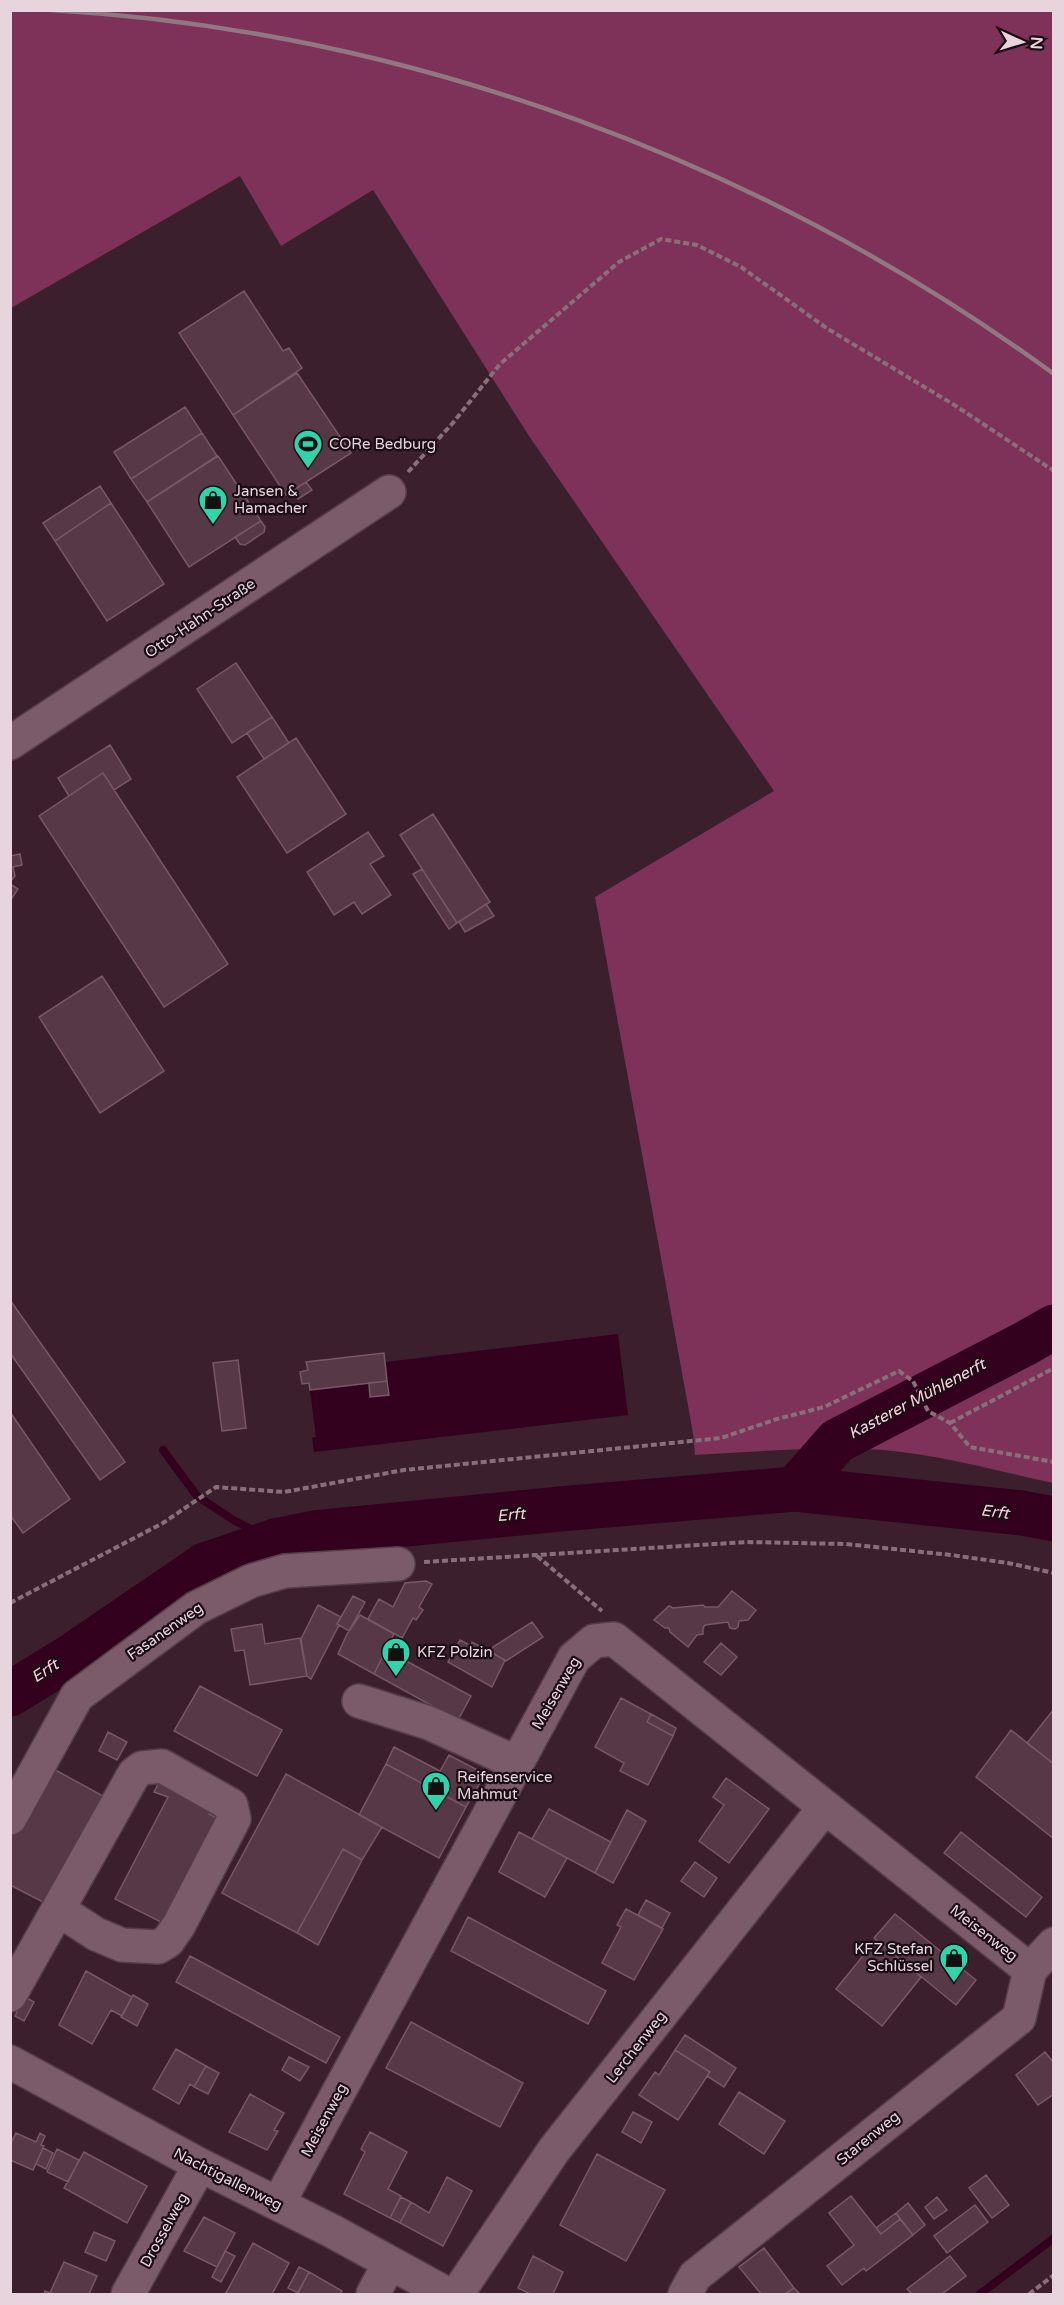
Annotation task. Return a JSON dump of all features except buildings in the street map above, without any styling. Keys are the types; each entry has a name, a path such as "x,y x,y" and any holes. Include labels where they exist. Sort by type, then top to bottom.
{"street":[{"name":"Otto-Hahn-Straße","path":"10,744 389,492"},
{"name":"Fasanenweg","path":"10,1818 77,1696 195,1608 250,1581 285,1571 398,1564"},
{"name":"Meisenweg","path":"278,2204 574,1658 594,1641 614,1639 1030,1970"},
{"path":"359,1701 429,1723 517,1763"},
{"path":"10,1995 134,1774 142,1768 162,1766 231,1805 234,1819 179,1925 168,1941 158,1947 122,1945 96,1934 59,1910"},
{"name":"Lerchenweg","path":"457,2295 554,2150 825,1807"},
{"path":"1030,1970 1053,1944"},
{"name":"Starenweg","path":"685,2295 695,2276 1019,2018 1030,1970"},
{"name":"Nachtigallenweg","path":"10,2062 200,2165 332,2231 447,2295"},
{"name":"Drosselweg","path":"128,2295 200,2165"},
{"path":"373,2295 390,2264"}],"path":[{"path":"389,492 452,424 500,364 619,262 661,239 697,245 741,267 828,330 956,406 1053,471"},
{"path":"950,1423 1053,1368"},
{"path":"10,1604 163,1523 216,1487 284,1492 404,1470 721,1437 824,1407 899,1371 913,1381 928,1412 950,1423 970,1447 1053,1462"},
{"path":"398,1564 747,1542 846,1544 963,1556 1053,1573"},
{"path":"536,1555 600,1608 614,1639"},
{"path":"1029,2295 1053,2274"}],"shaded area":[{"path":"11,10 1053,11 1053,1483 936,1457 864,1449 780,1450 695,1455 693,1433 595,897 774,791 529,436 373,190 281,246 240,176 11,308"},
{"path":"618,1334 628,1415 314,1452 312,1438 316,1437 310,1391 368,1384 370,1397 389,1395 386,1362"}],"waterway":[{"name":"Kasterer Mühlenerft","path":"795,1489 837,1441 1054,1327"},
{"path":"163,1450 197,1496 235,1521 275,1541"},
{"name":"Erft","path":"10,1694 67,1659 205,1565 275,1541 314,1533 795,1489 1022,1513 1054,1519"},
{"path":"980,2294 1054,2238"}],"railway":[{"path":"51,10 186,23 319,46 450,79 578,120 704,171 825,231 942,298 1054,374"}],"place":[{"name":"CORe Bedburg","path":"308,470"},
{"name":"Jansen & Hamacher","path":"213,526"},
{"name":"KFZ Polzin","path":"396,1678"},
{"name":"Reifenservice Mahmut","path":"436,1812"},
{"name":"KFZ Stefan Schlüssel","path":"954,1984"}]}
